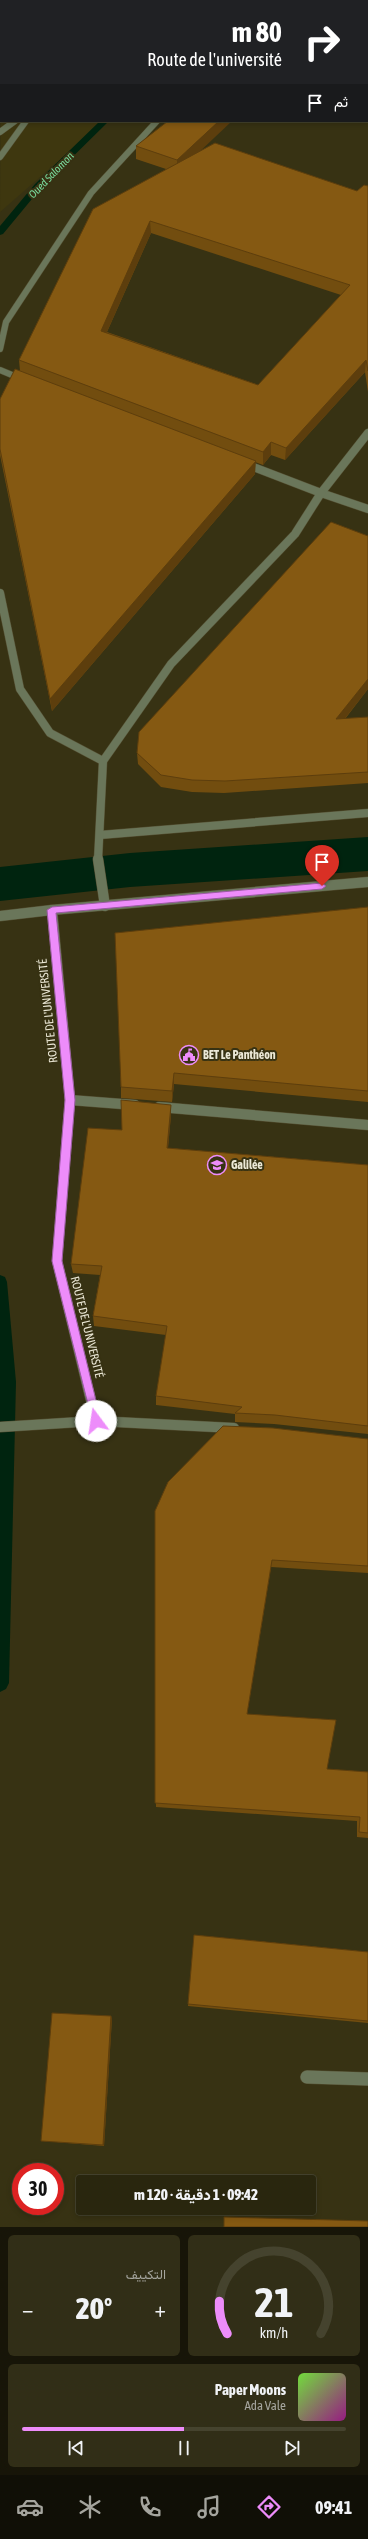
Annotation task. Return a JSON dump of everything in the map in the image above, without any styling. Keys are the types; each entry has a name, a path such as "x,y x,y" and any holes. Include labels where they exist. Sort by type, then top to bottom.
{"street":[{"path":"0,132 14,122"},
{"path":"0,157 25,122"},
{"path":"0,349 6,322 91,193 155,122"},
{"path":"0,370 30,382"},
{"path":"104,902 98,858 103,761 171,664 296,534 321,493 368,433"},
{"path":"231,459 368,509"},
{"path":"0,593 20,689 50,733 103,761"},
{"path":"100,835 368,813"},
{"path":"0,916 104,902 368,882"},
{"name":"ROUTE DE L'UNIVERSITÉ","path":"52,910 70,1100 57,1261 96,1421"},
{"path":"70,1100 368,1125"},
{"path":"0,1427 96,1421 242,1428"},
{"path":"307,2077 368,2079"}],"shaded area":[{"path":"1,122 103,122 0,212"}],"building":[{"path":"167,122 218,122 177,160 136,146"},
{"path":"215,143 357,191 364,185 368,186 368,371 366,360 286,448 271,442 263,452 19,360 93,209","holes":["150,221 350,285 258,385 101,331"]},
{"path":"15,369 256,461 50,699 0,449 0,399"},
{"path":"331,522 368,536 368,679 336,719 368,717 368,772 225,781 192,780 161,775 137,753 139,732"},
{"path":"368,907 368,1091 174,1073 172,1091 121,1087 115,933"},
{"path":"121,1100 171,1105 167,1148 368,1165 368,1426 275,1415 235,1413 242,1407 156,1396 167,1326 93,1316 102,1266 71,1264 88,1128 122,1130"},
{"path":"223,1426 273,1428 368,1439 368,1566 272,1560 247,1714 336,1720 327,1769 368,1772 368,1833 359,1832 360,1817 155,1803 155,1511 168,1482"},
{"path":"194,1935 368,1952 368,2021 188,2004"},
{"path":"52,2013 111,2016 103,2145 41,2141"},
{"path":"224,2217 368,2221 368,2227 224,2227"}],"waterway":[{"name":"Oued Salomon","path":"0,232 38,186 104,122"},
{"path":"0,884 130,870 368,854"},
{"name":"Oued Salomon","path":"0,1282 8,1382 0,1683"}],"place":[{"name":"BET Le Panthéon","path":"189,1055"},
{"name":"Galilée","path":"217,1165"}],"route":[{"path":"96,1421 57,1261 70,1100 52,910 322,886"}]}
